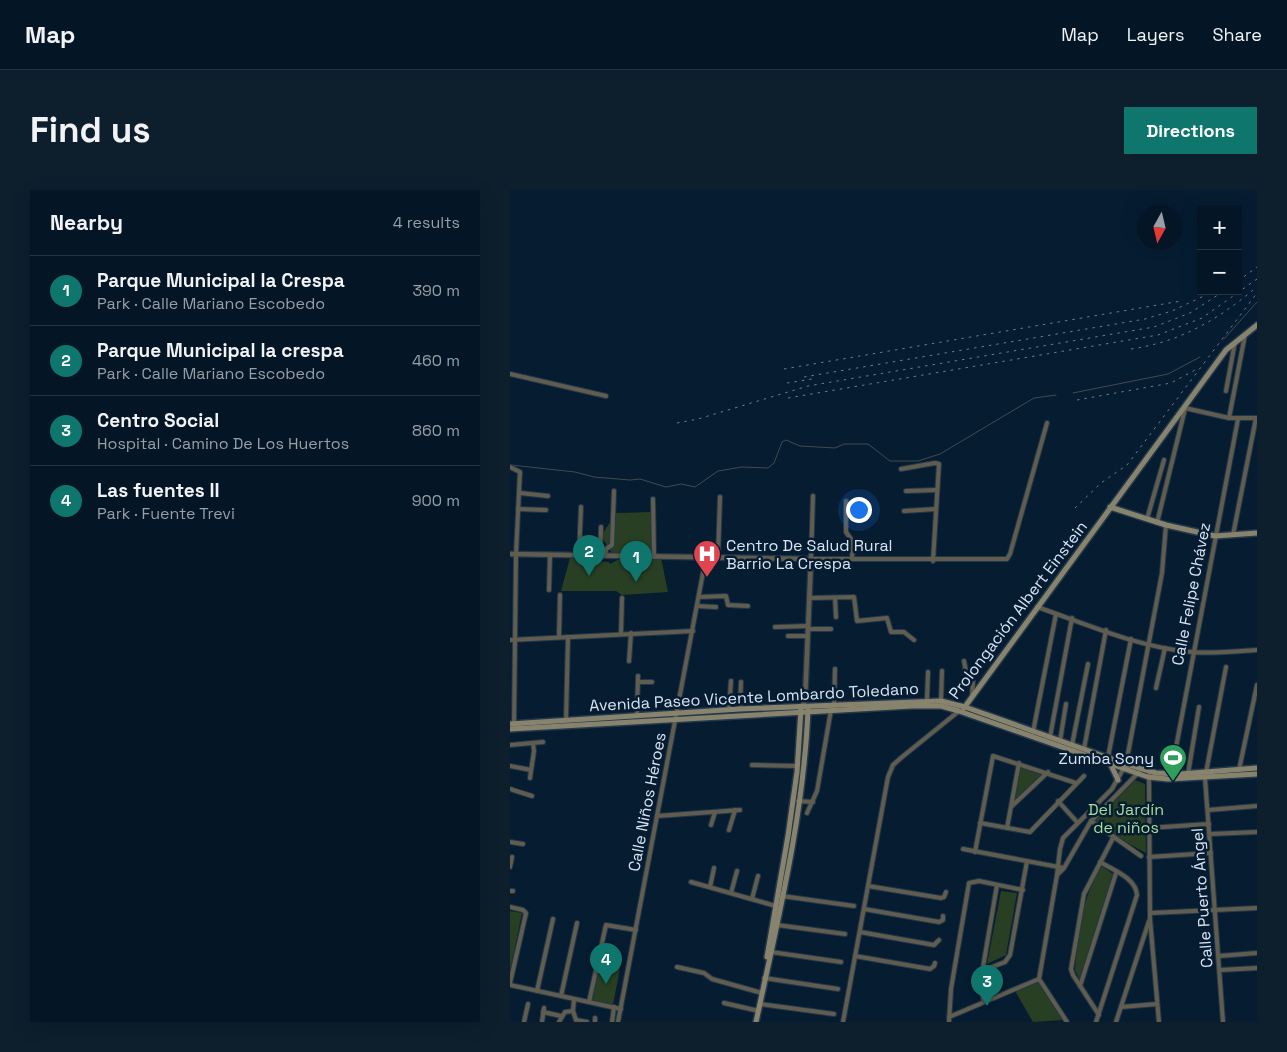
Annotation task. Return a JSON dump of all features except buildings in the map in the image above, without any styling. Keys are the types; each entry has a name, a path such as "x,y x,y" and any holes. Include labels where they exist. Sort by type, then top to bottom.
{"main road":[{"name":"Prolongación Albert Einstein","path":"959,710 966,707 1226,350 1257,325"},
{"path":"1110,507 1158,523 1215,536 1257,533"},
{"name":"Avenida Paseo Vicente Lombardo Toledano","path":"512,726 834,704 927,700 966,707 1084,749 1109,760"},
{"name":"Avenida Paseo Vicente Lombardo Toledano","path":"512,726 637,715 676,716 740,709 805,707 831,710 933,706 959,710 1168,779 1257,768"},
{"path":"756,1022 777,925 798,801 797,766 805,707"},
{"path":"765,980 776,906 798,788 805,707"},
{"path":"1109,760 1118,780"},
{"name":"Avenida Paseo Vicente Lombardo Toledano","path":"1149,774 1257,774"}],"street":[{"path":"1229,418 1245,335"},
{"path":"1226,391 1235,342"},
{"path":"510,374 606,396"},
{"path":"1158,523 1184,408 1229,418 1256,418 1233,536"},
{"name":"Calle Felipe Chávez","path":"1171,774 1238,419"},
{"path":"510,554 852,558 933,561 1006,559 1010,554 1047,423"},
{"path":"1147,519 1164,460"},
{"path":"901,469 935,463 939,464 933,561"},
{"path":"510,467 520,470 513,640 512,726"},
{"path":"906,491 937,490"},
{"path":"603,556 606,548 612,545 614,491"},
{"path":"520,493 548,496"},
{"path":"805,707 813,496"},
{"path":"718,557 720,497"},
{"path":"652,499 654,557"},
{"path":"846,500 846,532 853,542 852,558"},
{"path":"579,555 581,507"},
{"path":"518,509 546,510"},
{"path":"904,511 936,510"},
{"path":"1067,1022 1039,979 1061,843 1118,780 1125,766 1162,573 1166,525"},
{"path":"601,527 603,556"},
{"path":"549,590 550,555"},
{"name":"Calle Niños Héroes","path":"618,1022 706,557"},
{"path":"559,637 560,595"},
{"path":"699,597 726,596 728,605 748,606"},
{"path":"809,598 854,597 855,619 857,621 887,618 891,632 904,632 914,640"},
{"path":"622,598 622,633"},
{"path":"835,598 836,617"},
{"path":"697,606 716,607"},
{"path":"1037,607 1131,639 1165,648 1193,652 1257,650"},
{"path":"1033,732 1056,614"},
{"path":"1050,737 1072,618"},
{"path":"775,627 831,629"},
{"path":"1084,749 1106,630"},
{"path":"513,640 622,633 693,631"},
{"path":"629,661 631,633"},
{"path":"788,636 808,636"},
{"path":"566,720 568,637"},
{"path":"1109,760 1131,639"},
{"path":"1156,688 1165,648"},
{"path":"964,661 966,672 973,681 972,698"},
{"path":"1072,745 1088,664"},
{"name":"Calle Puerto Ángel","path":"1223,1022 1206,775 1226,667"},
{"path":"834,704 835,669"},
{"path":"941,701 942,671"},
{"path":"927,700 928,672"},
{"path":"637,715 638,676"},
{"path":"729,710 731,681"},
{"path":"638,682 652,682"},
{"path":"740,709 741,682"},
{"path":"1239,770 1257,685"},
{"path":"1060,741 1066,704"},
{"path":"1188,774 1199,707"},
{"path":"807,813 818,791 831,710"},
{"name":"Prolongación Albert Einstein","path":"843,1022 888,777 893,765 959,710"},
{"path":"510,745 544,742"},
{"path":"530,778 534,751 532,743"},
{"path":"975,852 991,760 995,755 1076,783"},
{"path":"1007,828 1019,763"},
{"path":"752,765 797,766"},
{"path":"510,766 531,770"},
{"path":"1057,875 1064,868 1091,821 1140,771"},
{"path":"1012,806 1048,772"},
{"path":"1149,774 1150,919 1159,1022"},
{"path":"980,823 1026,832 1033,830 1058,801 1084,776"},
{"path":"510,790 532,796"},
{"path":"798,801 813,802"},
{"path":"1058,801 1078,822"},
{"path":"1208,810 1257,806"},
{"path":"1094,807 1099,812"},
{"path":"657,816 737,810 730,830"},
{"path":"711,825 715,812"},
{"path":"1091,821 1141,856"},
{"path":"1148,828 1209,824"},
{"path":"1210,834 1257,832"},
{"path":"1099,1015 1071,968 1084,894 1113,838"},
{"path":"510,842 523,844"},
{"path":"963,849 1064,868"},
{"path":"1149,857 1212,853"},
{"path":"510,867 512,857"},
{"path":"982,972 1005,962 1010,955 1027,861"},
{"path":"1096,1022 1137,895 1134,884 1100,862"},
{"path":"710,887 714,868"},
{"path":"731,893 737,871"},
{"path":"1080,986 1116,873"},
{"path":"752,899 758,876"},
{"path":"949,1020 951,989 968,885 972,881 1023,890"},
{"path":"691,882 776,906"},
{"path":"984,1002 980,989 997,885"},
{"path":"868,886 940,898 944,897 946,892"},
{"path":"782,896 854,906"},
{"path":"510,907 523,910 526,913 510,984 620,1009"},
{"path":"1150,913 1257,908"},
{"path":"864,909 939,922 943,916"},
{"path":"1116,1022 1150,919"},
{"path":"537,991 552,920"},
{"path":"562,996 577,923"},
{"path":"589,1002 606,925 636,930"},
{"path":"777,925 845,934"},
{"path":"860,932 934,945 939,940"},
{"path":"771,952 840,962"},
{"path":"1219,956 1257,953"},
{"path":"855,956 930,969 935,963"},
{"path":"677,967 704,973 712,979 762,993"},
{"path":"1220,970 1257,968"},
{"path":"949,1020 984,1002 1039,979"},
{"path":"765,980 838,989"},
{"path":"572,999 571,1011 576,1021 587,1022"},
{"path":"724,1002 759,1008 834,1014"},
{"path":"524,1022 528,1004"},
{"path":"1121,1007 1157,1004"},
{"path":"612,1022 614,1008"},
{"path":"542,1022 544,1010 561,1016"},
{"path":"559,1022 561,1016 571,1011"}],"green space":[{"path":"651,512 651,553 654,556 614,556 601,536 616,513"},
{"path":"623,557 661,558 668,592 622,595 616,591 561,591 570,558 609,562 610,564"},
{"path":"1020,764 1045,773 1014,801"},
{"name":"Del Jardín de niños","path":"1135,780 1145,784 1146,853 1116,837 1095,821"},
{"path":"1101,866 1113,874 1080,980 1075,970 1082,916 1089,891"},
{"path":"1001,891 1017,893 1006,955 987,964"},
{"path":"510,911 522,913 510,971"},
{"path":"598,962 620,968 613,1005 591,1000"},
{"path":"1037,979 1063,1020 1033,1022 1015,991"}],"waterway":[{"path":"1224,339 1257,302"},
{"path":"1073,393 1168,374 1200,357"},
{"path":"511,465 575,472 594,477 640,479 666,487 681,484 695,487 718,471 742,467 768,468 774,463 782,442 786,440 800,446 835,448 844,444 868,444 890,461 918,461 940,454 1034,398 1056,395"}],"railway":[{"path":"1242,278 1257,267"},
{"path":"788,398 1158,335 1202,318 1257,279"},
{"path":"1131,349 1165,341 1196,328 1225,311 1253,290"},
{"path":"1075,508 1101,483 1127,465 1257,293"},
{"path":"804,377 1145,319 1172,311 1206,295"},
{"path":"677,423 698,419 808,386 1154,327 1190,313 1218,295"},
{"path":"784,369 1181,301"},
{"path":"1077,400 1171,383 1195,370"},
{"path":"787,383 812,379"}],"place":[{"name":"Parque Municipal la crespa","path":"589,576"},
{"name":"Centro De Salud Rural Barrio La Crespa","path":"707,578"},
{"name":"Parque Municipal la Crespa","path":"636,582"},
{"name":"Zumba Sony","path":"1173,782"},
{"name":"Las fuentes II","path":"606,984"},
{"name":"Centro Social","path":"987,1006"}]}
